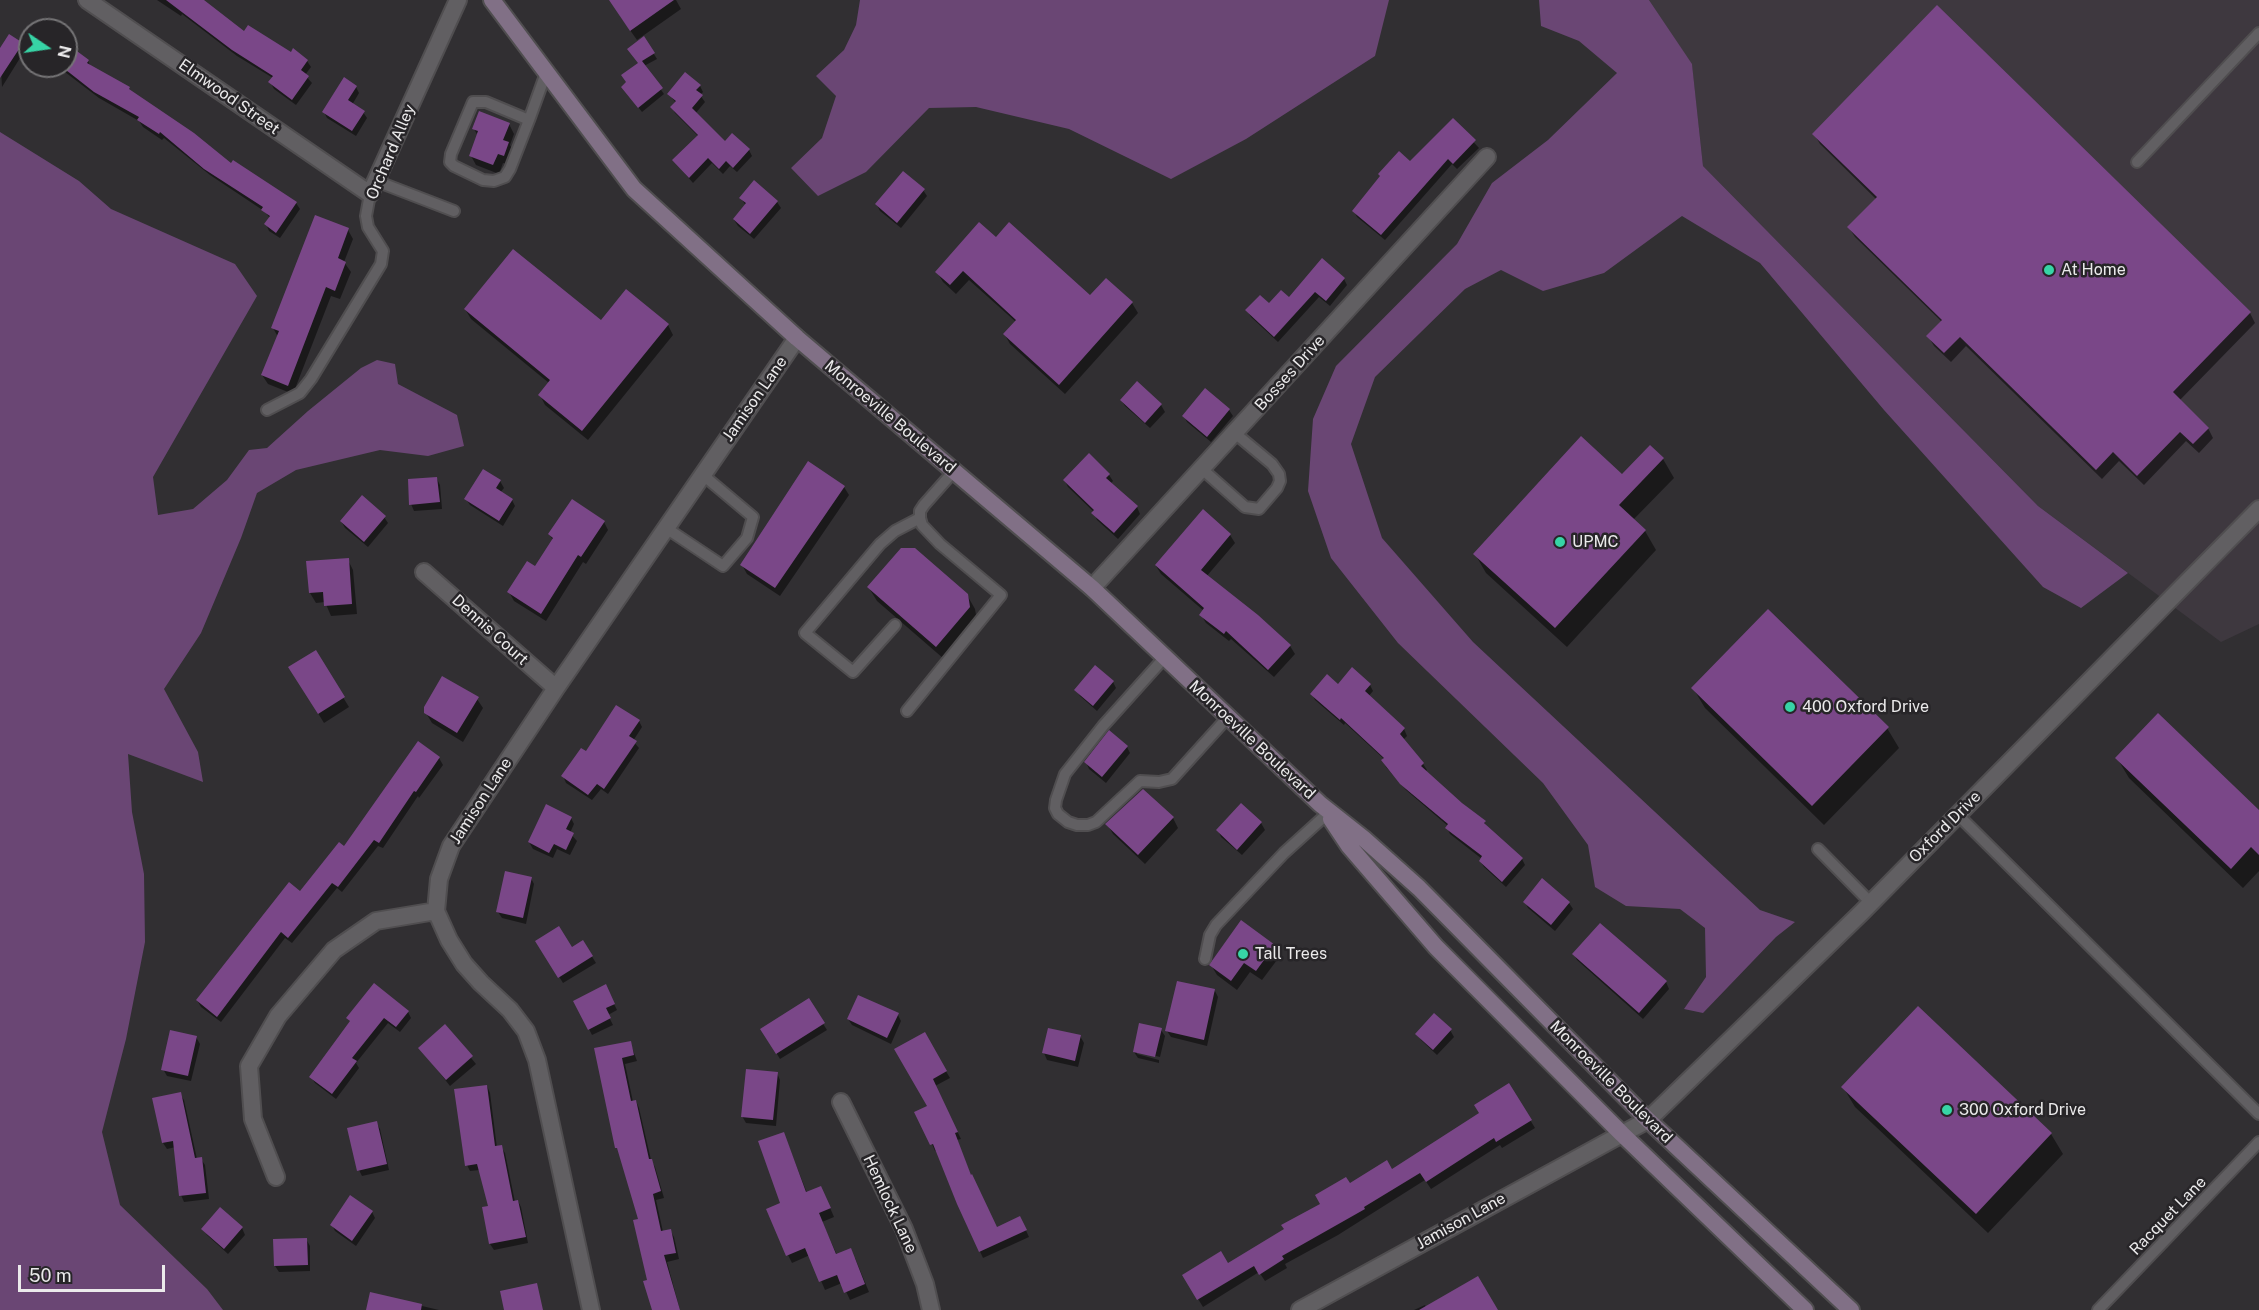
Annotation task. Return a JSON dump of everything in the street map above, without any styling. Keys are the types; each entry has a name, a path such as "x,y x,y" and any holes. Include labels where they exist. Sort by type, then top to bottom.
{"main road":[{"name":"Monroeville Boulevard","path":"492,0 634,189 797,338 1092,588 1323,809 1363,838 1419,888 1648,1120 1851,1310"},
{"name":"Monroeville Boulevard","path":"1323,809 1349,846 1436,947 1622,1134 1805,1310"}],"street":[{"name":"Elmwood Street","path":"87,0 373,187"},
{"name":"Orchard Alley","path":"373,187 458,0"},
{"name":"Bosses Drive","path":"1092,588 1236,434 1487,156"},
{"name":"Jamison Lane","path":"591,1310 537,1060 526,1031 510,1010 480,983 464,964 449,940 436,911 439,879 451,846 556,688 797,338"},
{"name":"Oxford Drive","path":"1622,1134 1648,1120 1958,815 2259,509"},
{"name":"Dennis Court","path":"424,572 556,688"},
{"path":"276,1176 253,1119 249,1066 278,1016 334,950 376,921 436,911"},
{"name":"Hemlock Lane","path":"841,1102 904,1229 925,1284 931,1310"},
{"name":"Jamison Lane","path":"1300,1310 1622,1134"}],"lane":[{"path":"2137,162 2259,33"},
{"path":"529,120 486,102 474,102 451,154 450,162 483,180 494,181 505,177 510,169 529,120 546,73"},
{"path":"373,187 454,211"},
{"name":"Orchard Alley","path":"267,410 300,393 311,379 381,264 383,251 368,227 366,216 373,187"},
{"path":"1202,469 1245,507 1259,509 1277,488 1280,481 1279,474 1272,464 1236,434"},
{"path":"907,711 1001,595 940,544 922,525 920,511 954,471"},
{"path":"666,528 723,566 747,538 753,518 703,475"},
{"path":"895,625 853,672 805,633 880,544 895,531 920,518"},
{"path":"1165,657 1103,726 1065,774 1055,808 1058,813 1068,822 1088,825 1096,822 1137,783 1165,782 1172,779 1228,717"},
{"path":"1205,960 1210,935 1216,925 1323,809"},
{"path":"1958,815 2259,1114"},
{"path":"1818,849 1870,902"},
{"name":"Racquet Lane","path":"2098,1310 2259,1142"}],"shaded area":[{"path":"860,0 1389,0 1375,56 1246,139 1171,179 1069,129 976,107 929,108 866,172 818,196 791,168 822,138 836,96 816,76 844,50 856,25"},
{"path":"1539,0 1649,0 1692,64 1703,166 2038,506 2128,573 2081,608 2043,587 1884,410 1760,263 1682,216 1604,273 1543,291 1501,270 1465,289 1375,377 1351,444 1382,538 1473,642 1760,910 1795,922 1776,937 1703,1013 1684,1009 1706,977 1705,928 1680,909 1626,906 1595,887 1588,845 1543,783 1398,643 1331,558 1308,491 1313,419 1336,366 1457,244 1492,183 1548,140 1617,73 1579,41 1541,26"},
{"path":"1649,0 2259,0 2259,624 2221,642 2038,506 1703,166 1692,65"},
{"path":"0,132 79,181 111,209 235,264 257,296 153,477 158,515 193,509 227,480 249,450 267,448 361,368 377,360 395,364 398,384 457,415 464,446 428,456 380,450 296,470 257,493 241,538 201,633 164,689 198,752 203,782 128,754 132,812 144,874 145,942 126,1039 102,1132 120,1205 207,1289 223,1310 0,1310"}],"building":[{"path":"166,0 204,0 244,31 248,25 291,52 293,48 308,60 301,70 309,76 292,100 268,82 273,76 232,50"},
{"path":"609,0 674,0 630,31"},
{"name":"At Home","path":"1937,5 2251,312 2173,392 2209,428 2193,444 2180,432 2137,476 2113,452 2096,470 1960,337 1944,353 1926,336 1942,320 1847,227 1877,197 1812,134"},
{"path":"9,34 18,40 18,51 0,78 0,48"},
{"path":"644,36 655,53 642,61 663,88 638,108 621,87 626,82 621,75 638,63 627,49"},
{"path":"78,52 89,60 87,63 130,87 129,89 194,133 231,163 233,160 297,202 276,233 264,224 270,216 261,210 263,207 204,169 160,132 159,134 137,120 139,117 94,92 76,78 78,78"},
{"path":"685,72 701,85 696,90 703,95 692,108 725,141 732,133 750,149 733,168 726,161 719,169 708,158 689,178 672,160 698,135 670,107 676,101 667,94"},
{"path":"344,77 357,86 348,100 365,111 352,131 322,112"},
{"path":"479,111 510,123 503,140 509,142 504,156 498,154 493,165 469,156 478,131 472,129"},
{"path":"1453,118 1476,140 1453,164 1448,159 1381,235 1352,211 1380,176 1378,174 1399,151 1410,161"},
{"path":"903,171 925,189 897,223 875,204"},
{"path":"754,180 778,201 750,234 733,219 746,203 739,198"},
{"path":"315,215 349,228 338,258 346,262 335,291 326,287 288,386 261,375 279,331 271,328"},
{"path":"979,222 996,237 1009,222 1090,295 1106,278 1133,302 1059,385 1003,334 1016,320 963,271 950,285 935,272"},
{"path":"513,249 601,320 626,289 669,324 582,431 538,395 550,380 464,309"},
{"path":"1322,258 1345,278 1326,301 1315,292 1274,337 1245,310 1260,295 1269,303 1281,290 1289,297"},
{"path":"1137,381 1162,404 1145,423 1120,400"},
{"path":"1205,388 1230,409 1207,437 1182,416"},
{"name":"UPMC","path":"1581,436 1622,474 1650,445 1664,458 1619,505 1646,530 1555,628 1473,554"},
{"path":"1089,453 1110,474 1106,478 1138,506 1114,533 1091,513 1094,510 1063,480"},
{"path":"808,461 845,486 775,588 740,565"},
{"path":"483,469 501,480 496,488 513,499 499,521 464,499"},
{"path":"437,477 440,502 409,505 408,479"},
{"path":"362,495 386,516 364,542 340,521"},
{"path":"572,499 605,521 581,557 578,555 541,614 507,592 527,561 535,566 553,538 548,534"},
{"path":"1203,509 1231,534 1201,570 1258,615 1291,645 1268,670 1226,631 1224,634 1199,615 1204,608 1155,565"},
{"path":"901,548 915,548 968,594 970,607 936,647 867,587"},
{"path":"349,558 352,604 324,606 323,592 309,593 306,561"},
{"name":"400 Oxford Drive","path":"1768,609 1889,727 1812,806 1691,688"},
{"path":"316,650 345,697 318,714 288,667"},
{"path":"1095,665 1114,681 1093,706 1074,690"},
{"path":"1352,667 1371,684 1365,691 1405,728 1400,734 1424,763 1421,766 1486,821 1484,823 1523,858 1502,882 1479,861 1482,856 1445,828 1448,824 1400,784 1381,760 1384,758 1341,718 1340,720 1310,694 1327,674 1338,684"},
{"path":"442,676 479,697 457,733 424,713 424,707"},
{"path":"616,705 640,720 629,736 637,741 604,789 597,784 588,795 561,776 581,748 586,751"},
{"path":"2158,713 2259,810 2259,855 2251,847 2231,869 2115,758"},
{"path":"1109,730 1128,746 1102,777 1084,762"},
{"path":"418,741 440,757 379,843 374,840 338,887 332,883 288,938 281,932 217,1017 196,1000 289,882 300,891 339,842 344,846"},
{"path":"1143,789 1174,817 1138,855 1105,824"},
{"path":"1241,803 1262,822 1237,850 1216,830"},
{"path":"546,804 572,817 566,829 574,833 566,850 554,844 549,853 528,842"},
{"path":"505,871 532,877 523,918 496,912"},
{"path":"1542,878 1570,902 1551,925 1523,902"},
{"name":"Tall Trees","path":"1241,920 1275,945 1256,971 1244,963 1231,981 1209,965"},
{"path":"1600,923 1667,981 1639,1013 1572,954"},
{"path":"559,926 572,947 583,940 593,956 558,978 535,941"},
{"path":"1177,981 1215,989 1204,1040 1165,1031"},
{"path":"374,983 409,1011 396,1027 384,1018 352,1058 357,1061 332,1094 309,1077 350,1021 346,1018"},
{"path":"606,984 615,1004 606,1008 611,1018 588,1030 573,1001"},
{"path":"858,995 899,1013 887,1038 847,1019"},
{"path":"809,998 825,1023 776,1054 760,1029"},
{"name":"300 Oxford Drive","path":"1918,1006 2052,1133 1976,1214 1841,1087"},
{"path":"1434,1013 1452,1029 1433,1050 1415,1034"},
{"path":"1139,1023 1162,1028 1155,1057 1133,1052"},
{"path":"445,1024 473,1056 446,1080 418,1048"},
{"path":"1048,1028 1081,1035 1075,1061 1042,1053"},
{"path":"170,1030 197,1036 188,1076 161,1070"},
{"path":"925,1032 947,1071 933,1079 958,1132 955,1133 971,1175 997,1227 1020,1216 1027,1230 979,1252 933,1144 930,1145 914,1112 927,1106 894,1049"},
{"path":"631,1041 634,1055 622,1058 631,1101 636,1100 649,1159 652,1159 661,1191 653,1194 661,1231 671,1229 676,1253 664,1255 680,1310 652,1310 643,1281 647,1280 633,1220 638,1219 617,1148 615,1148 594,1048"},
{"path":"746,1069 778,1072 773,1120 741,1117"},
{"path":"1509,1083 1532,1120 1496,1142 1494,1138 1426,1182 1420,1173 1364,1207 1365,1209 1282,1256 1284,1259 1259,1275 1254,1266 1197,1300 1182,1275 1221,1251 1228,1263 1284,1229 1281,1225 1320,1204 1315,1195 1346,1177 1350,1183 1387,1160 1392,1169 1479,1113 1474,1105"},
{"path":"487,1085 495,1146 502,1145 513,1201 518,1200 526,1237 489,1244 482,1207 488,1206 477,1164 465,1166 454,1089"},
{"path":"181,1092 195,1158 202,1157 206,1193 179,1196 173,1141 162,1143 152,1098"},
{"path":"377,1121 387,1164 357,1171 347,1128"},
{"path":"784,1132 806,1192 821,1186 831,1208 819,1213 836,1254 851,1248 865,1284 844,1293 837,1275 819,1282 805,1248 786,1256 766,1209 780,1203 758,1141"},
{"path":"350,1195 373,1211 352,1241 330,1225"},
{"path":"220,1207 243,1227 224,1249 201,1229"},
{"path":"307,1238 308,1265 274,1266 273,1239"},
{"path":"1478,1276 1498,1310 1419,1310"},
{"path":"537,1283 543,1310 504,1310 500,1291"},
{"path":"370,1292 422,1304 421,1310 366,1310"}],"place":[{"name":"At Home","path":"2049,270"},
{"name":"UPMC","path":"1560,542"},
{"name":"400 Oxford Drive","path":"1790,707"},
{"name":"Tall Trees","path":"1243,954"},
{"name":"300 Oxford Drive","path":"1947,1110"}]}
